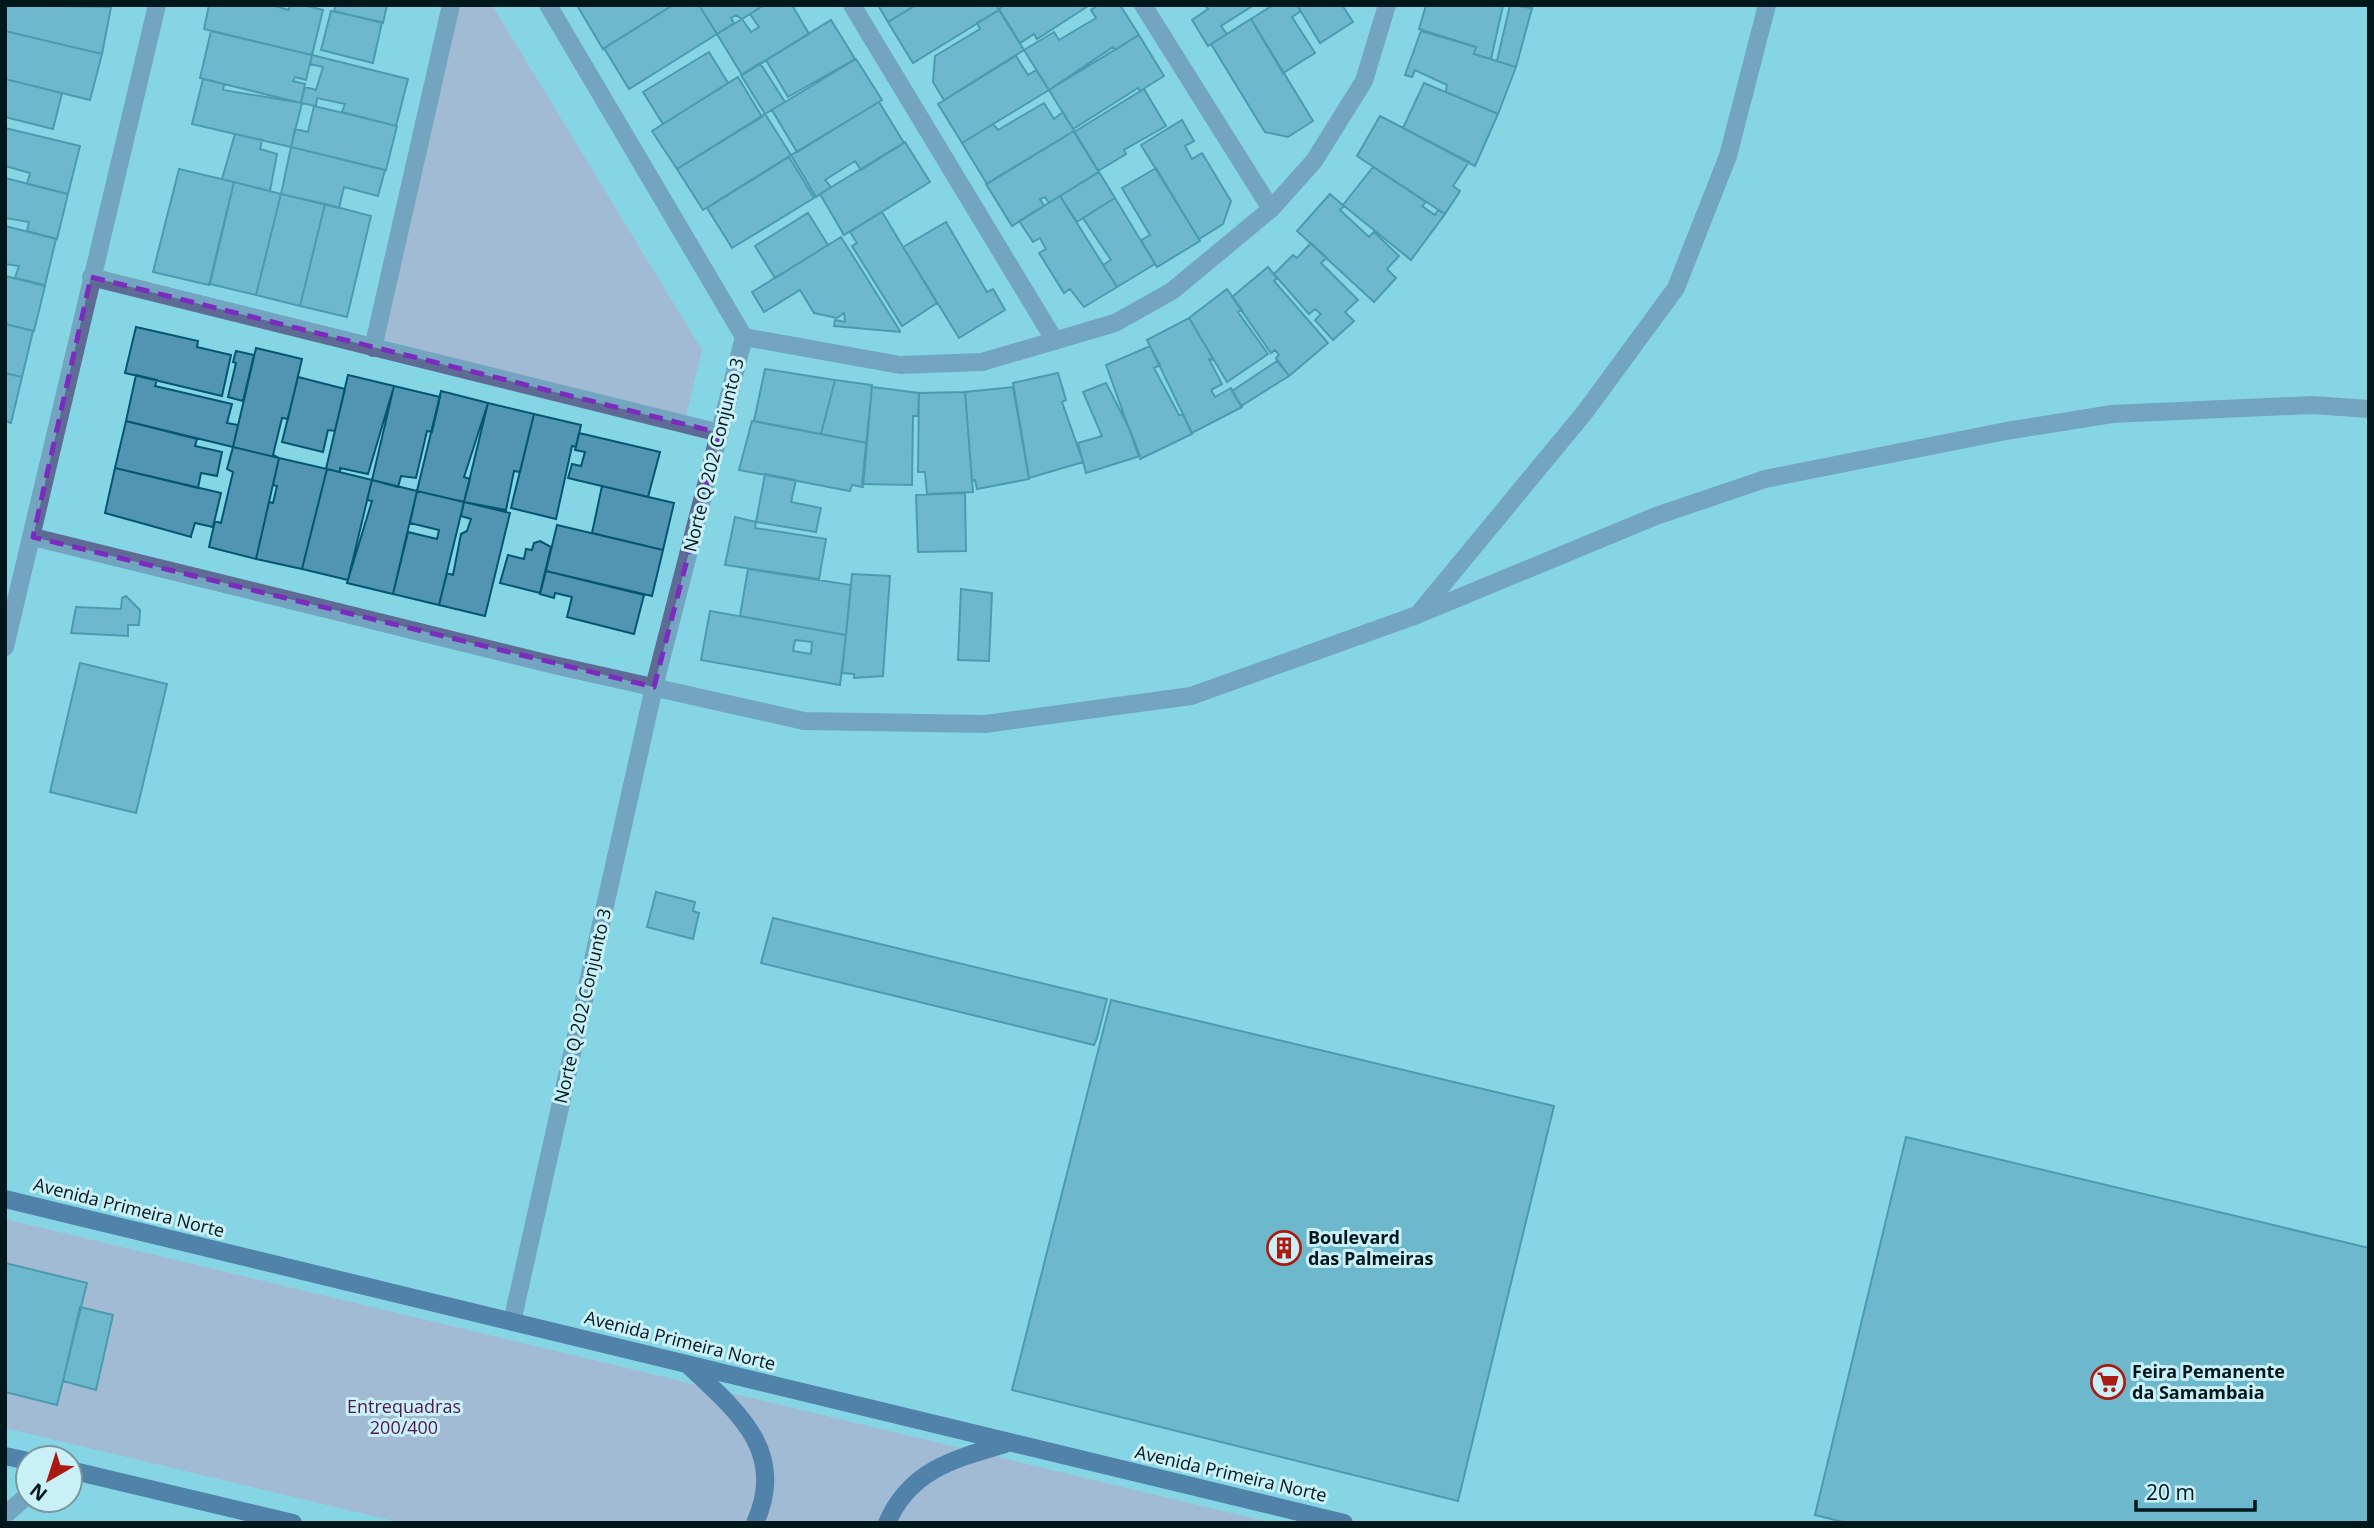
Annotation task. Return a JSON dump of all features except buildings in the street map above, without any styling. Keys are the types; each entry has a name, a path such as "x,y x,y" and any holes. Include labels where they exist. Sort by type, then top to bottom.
{"main road":[{"name":"Avenida Primeira Norte","path":"5,1199 1344,1523"},
{"path":"687,1364 738,1412 759,1444 768,1479 762,1508 755,1523"},
{"path":"887,1523 897,1501 925,1474 963,1456 1009,1443"},
{"path":"84,1475 293,1523"}],"street":[{"path":"5,647 157,5"},
{"path":"373,348 451,5"},
{"path":"548,5 744,337"},
{"path":"852,5 1055,341"},
{"path":"1143,5 1271,209"},
{"name":"Norte Q 202 Conjunto 3","path":"512,1322 654,687 744,337 900,365 982,362 1115,323 1172,290 1271,209 1314,161 1364,81 1387,5"},
{"path":"1417,615 1585,412 1676,288 1728,156 1767,5"},
{"path":"91,277 720,433"},
{"path":"33,537 804,721 985,723 1191,696 1417,615 1656,516 1765,480 2006,431 2112,414 2312,405 2369,409"}],"highlighted area":[{"path":"91,277 720,433 654,687 33,537"}],"green space":[{"path":"457,5 492,5 702,350 684,424 378,338"},
{"name":"Entrequadras 200/400","path":"5,1219 1273,1523 402,1523 84,1447 84,1444 72,1444 5,1428"}],"place":[{"name":"Boulevard das Palmeiras","path":"1284,1248"},
{"name":"Feira Pemanente da Samambaia","path":"2108,1382"}]}
